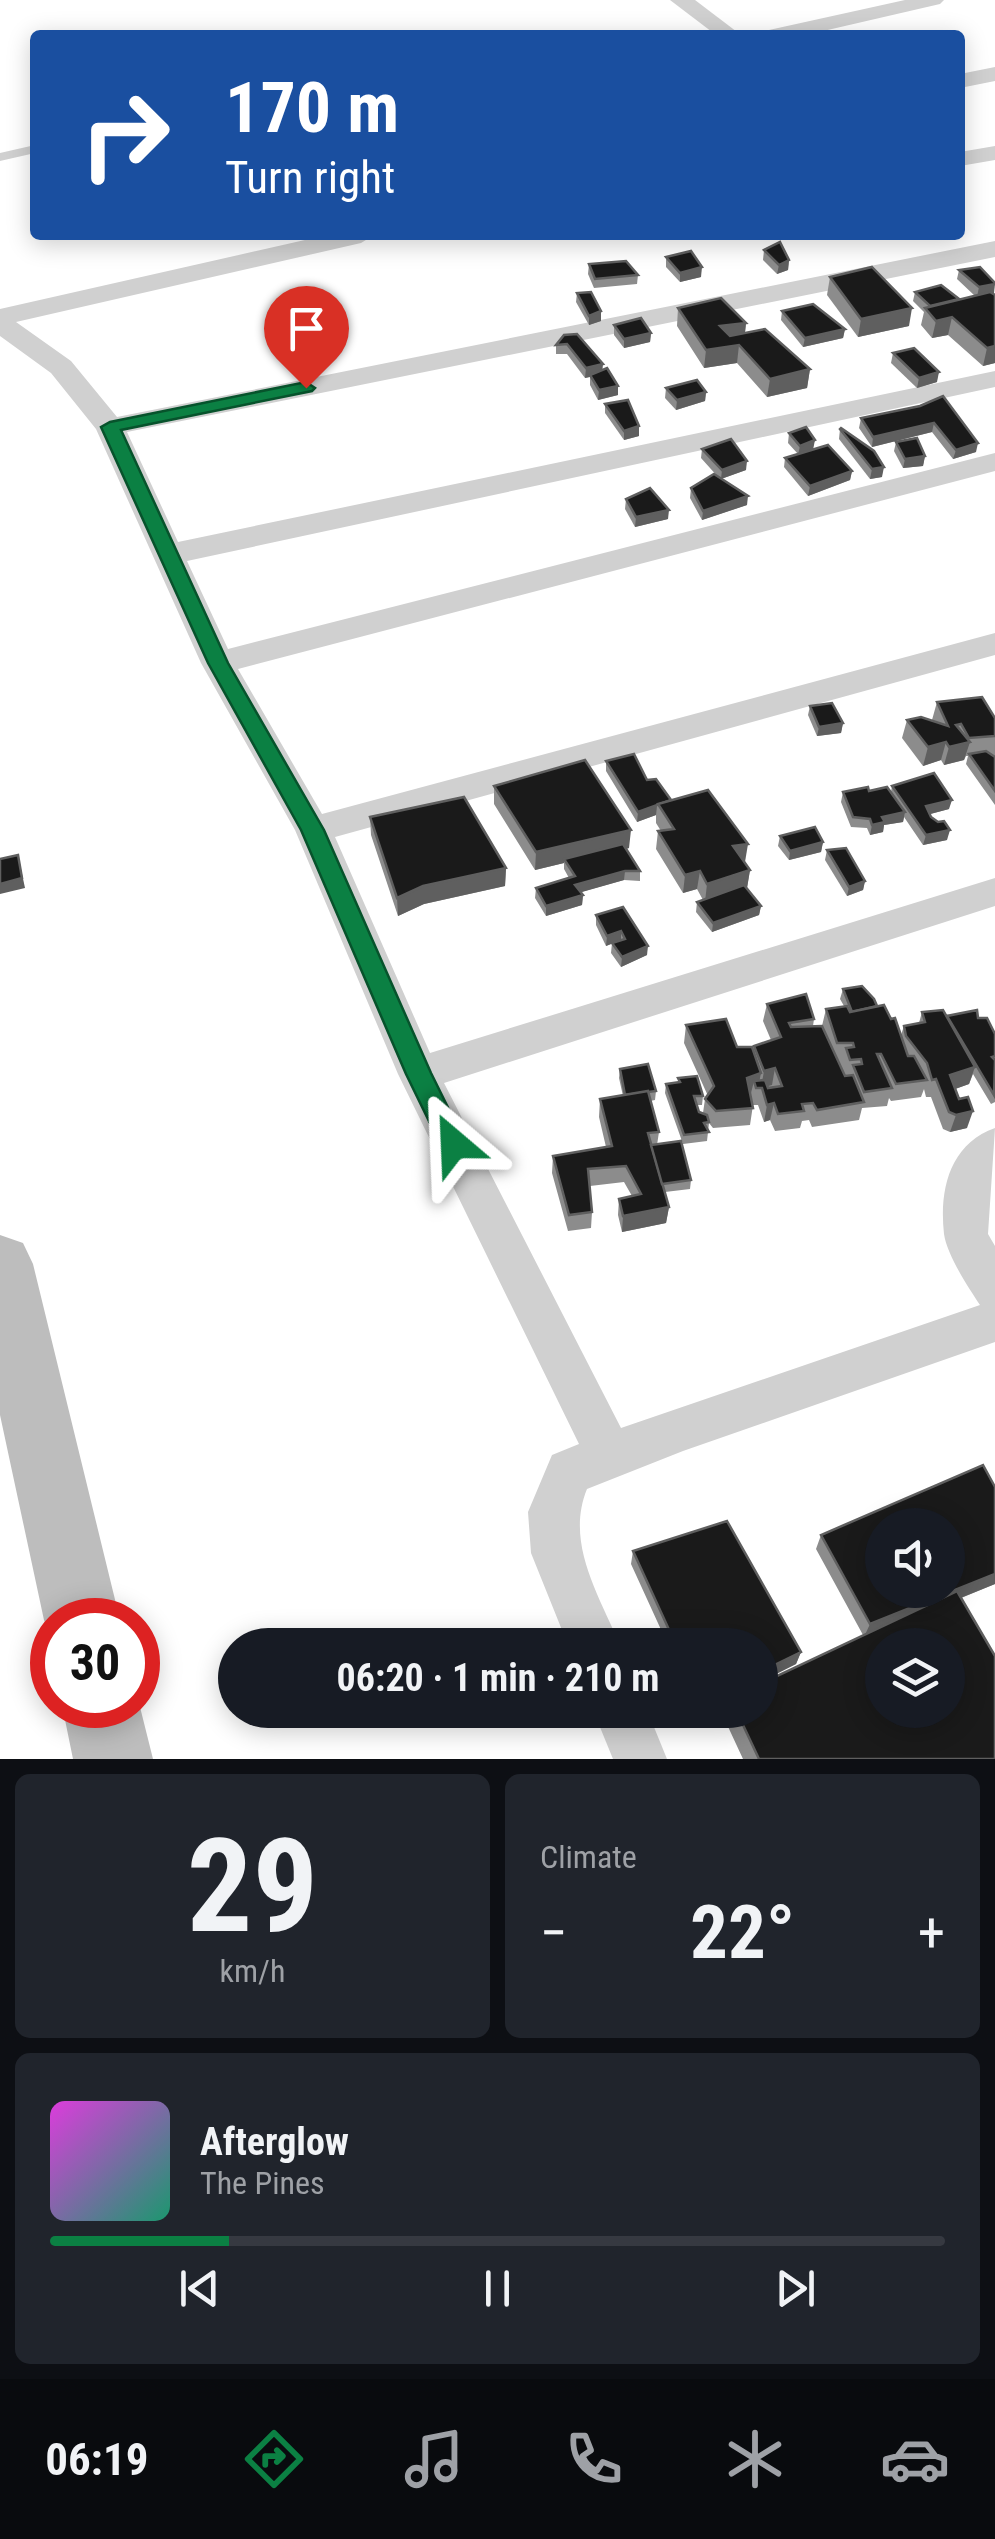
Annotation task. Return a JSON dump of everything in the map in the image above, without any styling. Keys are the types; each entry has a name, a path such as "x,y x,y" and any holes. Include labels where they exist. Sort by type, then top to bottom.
{"main road":[{"path":"0,1264 17,1426 75,1598"},
{"path":"106,1728 113,1759"}],"street":[{"path":"681,0 723,30"},
{"path":"799,30 933,0"},
{"path":"965,80 995,74"},
{"path":"965,159 995,153"},
{"path":"0,320 339,240"},
{"path":"110,427 975,246"},
{"path":"0,320 61,367 110,427 218,663 312,830 419,1074 610,1458"},
{"path":"171,554 982,382 995,408"},
{"path":"218,663 995,462"},
{"path":"312,830 995,644"},
{"path":"419,1074 995,892"},
{"path":"995,1146 969,1171 966,1236 995,1290"},
{"path":"587,1628 556,1553 553,1512 569,1472 683,1428 995,1321"},
{"path":"627,1728 640,1759"}],"lane":[{"path":"0,157 30,150"}],"building":[{"path":"780,242 789,260 779,265 764,250"},
{"path":"691,251 702,267 680,273 666,257"},
{"path":"626,261 638,275 595,279 589,264"},
{"path":"872,267 912,308 861,319 830,277"},
{"path":"980,267 995,284 979,287 959,270"},
{"path":"941,285 959,299 930,306 915,292"},
{"path":"591,292 601,311 589,316 577,293"},
{"path":"990,292 995,295 995,346 987,348 952,317 936,321 925,308"},
{"path":"721,298 746,323 720,326 730,336 765,329 810,369 770,379 739,345 706,350 678,308"},
{"path":"813,304 845,329 805,338 782,311"},
{"path":"641,318 651,333 624,339 614,325"},
{"path":"577,334 603,364 586,368 567,344 556,345 564,335"},
{"path":"914,348 939,372 919,378 893,353"},
{"path":"607,368 618,386 599,390 590,375"},
{"path":"697,380 706,392 677,400 666,388"},
{"path":"943,396 978,443 956,450 934,423 873,437 861,418 920,406"},
{"path":"628,400 639,426 624,431 605,404"},
{"path":"806,427 815,440 800,446 789,433"},
{"path":"841,428 874,451 884,467 872,469"},
{"path":"917,438 925,456 905,459 896,442"},
{"path":"731,439 747,461 722,470 702,449"},
{"path":"828,445 852,471 810,486 785,458"},
{"path":"714,474 748,496 703,511 691,488"},
{"path":"650,488 669,510 636,517 626,499"},
{"path":"982,697 995,718 995,736 969,738 961,724 956,725 970,742 928,747 907,720 921,717 948,726 937,702"},
{"path":"832,703 843,723 819,727 810,706"},
{"path":"986,751 995,757 995,791 969,754"},
{"path":"634,754 647,780 656,779 671,800 638,812 606,761"},
{"path":"585,760 631,830 536,852 494,786"},
{"path":"934,773 952,800 926,806 931,817 944,821 950,830 926,835 892,786"},
{"path":"868,787 869,791 887,787 905,812 882,817 885,822 872,825 870,819 853,817 843,792"},
{"path":"708,790 748,844 733,846 750,870 707,884 700,871 685,875 658,831 674,829 658,804"},
{"path":"464,797 506,868 423,886 397,898 370,817"},
{"path":"815,827 823,842 790,851 780,836"},
{"path":"623,844 640,871 625,871 575,885 583,895 546,906 536,888 575,876 564,859"},
{"path":"846,848 865,881 849,887 827,850"},
{"path":"18,855 22,878 0,884 0,859"},
{"path":"744,885 761,906 713,923 697,902"},
{"path":"623,907 648,946 622,957 612,943 625,939 621,931 607,936 596,915"},
{"path":"862,986 877,1006 852,1012 843,989"},
{"path":"806,994 814,1019 789,1023 791,1027 822,1026 845,1076 853,1075 864,1102 817,1110 813,1103 802,1104 804,1111 778,1114 774,1103 767,1105 762,1088 756,1088 754,1081 765,1080 768,1088 782,1086 775,1068 764,1071 754,1046 781,1037 767,1004"},
{"path":"884,1005 891,1019 895,1018 908,1056 914,1056 927,1080 896,1084 881,1054 877,1054 892,1088 864,1092 853,1065 862,1064 861,1059 850,1060 846,1048 854,1047 853,1043 837,1043 826,1009 847,1006 850,1012"},
{"path":"943,1010 975,1067 950,1075 959,1099 968,1097 973,1111 956,1115 949,1112 936,1079 932,1080 927,1063 906,1036 904,1026 925,1022 922,1012"},
{"path":"977,1010 978,1018 987,1018 995,1034 994,1095 947,1016"},
{"path":"726,1019 737,1047 752,1047 761,1073 747,1078 753,1108 716,1111 705,1099 714,1086 686,1025"},
{"path":"648,1064 656,1091 625,1095 620,1069"},
{"path":"697,1076 703,1096 694,1096 699,1112 707,1115 709,1122 704,1123 709,1132 684,1135 666,1084"},
{"path":"648,1091 659,1132 648,1133 669,1207 623,1216 619,1199 641,1194 626,1166 588,1169 592,1212 569,1215 553,1156 612,1146 600,1099"},
{"path":"681,1141 691,1180 662,1184 651,1145"},
{"path":"983,1465 995,1487 995,1574 965,1586 965,1508 883,1508"},
{"path":"865,1516 865,1608 910,1608 870,1624 821,1535"},
{"path":"727,1521 801,1652 778,1663 778,1628 668,1628 633,1551"},
{"path":"965,1605 995,1656 995,1759 759,1759 744,1728 778,1728 778,1676 865,1634 865,1728 965,1728 965,1628 879,1628 921,1608 965,1608"}],"route":[{"path":"306,388 110,427 218,663 312,830 419,1074 454,1144"}]}
